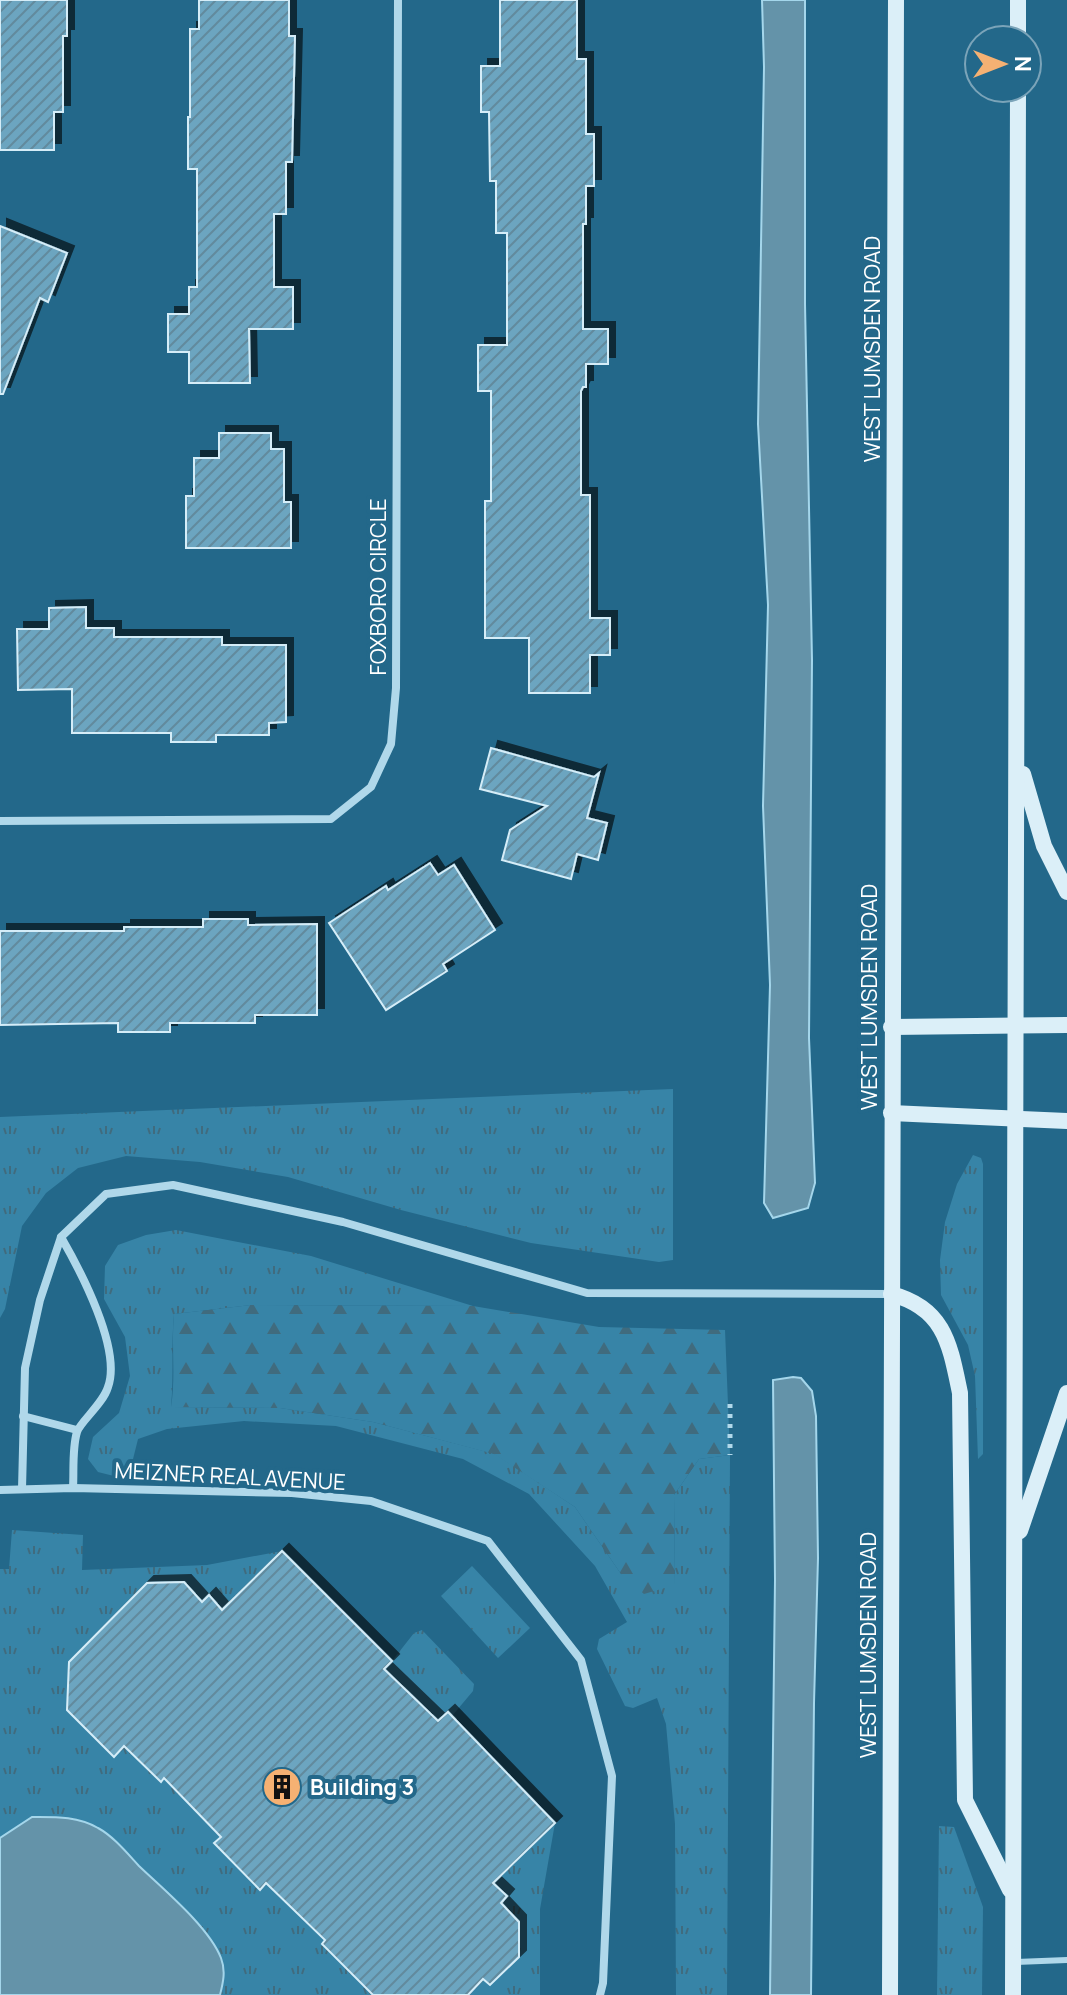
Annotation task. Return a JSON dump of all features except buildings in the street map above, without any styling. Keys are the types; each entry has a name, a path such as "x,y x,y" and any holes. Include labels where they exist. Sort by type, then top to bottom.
{"main road":[{"name":"WEST LUMSDEN ROAD","path":"890,1995 896,0"},
{"path":"1018,0 1018,24"},
{"path":"1013,1995 1018,104"},
{"path":"1017,755 1044,846 1067,892"},
{"path":"891,1027 1067,1025"},
{"path":"891,1113 1067,1121"},
{"path":"891,1294 907,1298 928,1311 948,1341 960,1393 965,1800 1013,1895"},
{"path":"1014,1548 1067,1393"}],"street":[{"name":"FOXBORO CIRCLE","path":"0,821 331,819 371,787 391,744 396,688 398,0"},
{"path":"22,1489 25,1368 40,1300 61,1237 106,1194 173,1185 343,1222 587,1293 891,1294"},
{"path":"61,1237 89,1287 106,1341 111,1370 108,1387 95,1412 77,1430 73,1488"},
{"path":"23,1416 77,1430"},
{"name":"MEIZNER REAL AVENUE","path":"0,1490 73,1488 292,1493 371,1501 488,1541 581,1660 612,1776 600,1995"}],"lane":[{"path":"1013,1962 1067,1960"}],"path":[{"path":"730,1404 730,1455"}],"green space":[{"path":"673,1089 673,1260 659,1262 531,1243 288,1177 200,1162 126,1156 78,1168 46,1193 22,1226 5,1309 0,1318 0,1117"},
{"path":"973,1155 981,1158 983,1164 983,1454 978,1459 975,1376 968,1345 941,1295 940,1260 945,1222 957,1184"},
{"path":"176,1230 311,1256 473,1306 251,1305 174,1314 171,1407 280,1408 373,1422 495,1454 575,1507 621,1574 675,1585 674,1495 699,1459 730,1455 727,1995 676,1995 675,1824 666,1724 657,1698 633,1708 625,1706 597,1649 599,1639 627,1622 595,1566 529,1494 463,1459 336,1426 244,1421 167,1429 138,1439 130,1471 118,1477 98,1472 88,1459 93,1437 119,1413 130,1376 125,1337 104,1299 105,1266 118,1245 146,1235"},
{"path":"251,1305 473,1306 599,1327 725,1330 730,1455 699,1459 674,1495 675,1585 644,1594 621,1574 575,1507 494,1454 373,1422 280,1408 171,1407 174,1314"},
{"path":"12,1530 83,1535 82,1570 207,1565 282,1551 247,1586 356,1696 392,1661 414,1633 422,1630 474,1684 473,1691 452,1716 447,1712 412,1746 519,1858 555,1823 540,1909 540,1995 0,1995 0,1569 9,1569"},
{"path":"472,1566 530,1628 498,1658 441,1596"},
{"path":"939,1826 954,1827 983,1907 982,1995 937,1995"}],"shaded area":[{"path":"762,0 805,0 805,304 812,660 809,1038 815,1183 808,1208 773,1218 764,1203 770,985 763,806 768,605 758,424 764,67"},
{"path":"801,1378 812,1391 816,1416 818,1558 811,1995 770,1995 775,1580 773,1380"},
{"path":"32,1817 82,1821 114,1840 184,1909 215,1946 223,1968 220,1995 0,1995 0,1838"}],"place":[{"name":"Building 3","path":"282,1787"}]}
